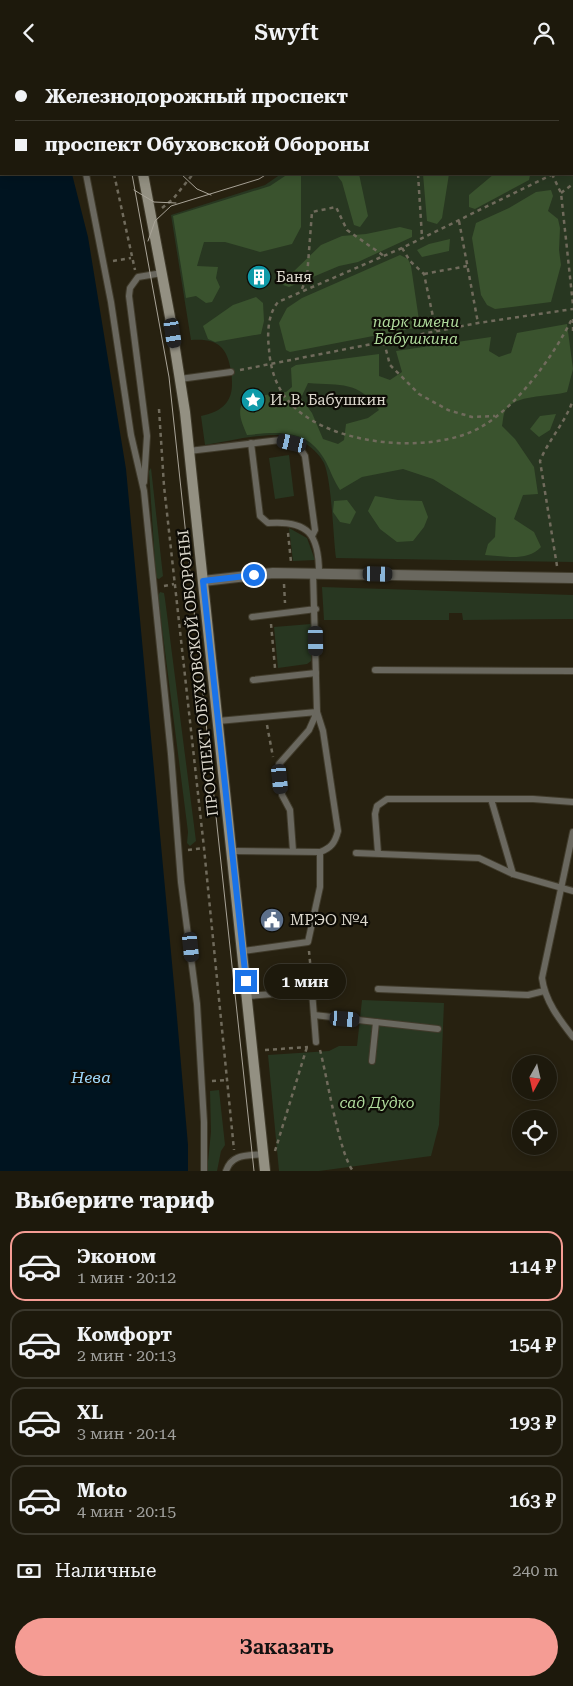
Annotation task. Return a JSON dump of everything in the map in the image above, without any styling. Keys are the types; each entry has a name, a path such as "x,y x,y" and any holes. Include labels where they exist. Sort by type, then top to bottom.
{"main road":[{"name":"ПРОСПЕКТ ОБУХОВСКОЙ ОБОРОНЫ","path":"143,175 180,379 189,451 248,996 269,1154 265,1171"}],"street":[{"path":"203,581 274,573 573,578"}],"lane":[{"path":"86,175 112,302 132,441 144,491 171,754 181,882 197,1004 204,1122 204,1171"},
{"path":"144,491 147,436 129,304 130,289 138,277 162,273"},
{"path":"180,379 231,372"},
{"path":"132,441 144,441 147,436"},
{"path":"189,451 280,440 292,443 301,449 305,456 314,520 315,529 312,536"},
{"path":"232,851 320,852 329,849 336,841 338,831 323,731 317,713 316,573 319,556 312,536 302,526 286,522 268,523 260,517 251,443"},
{"path":"252,617 316,609"},
{"path":"375,670 573,671"},
{"path":"253,680 316,673"},
{"path":"218,721 317,713"},
{"path":"293,851 290,810 282,795 279,764 309,730 317,713"},
{"path":"378,853 375,814 381,802 386,799 491,799 573,802"},
{"path":"491,799 513,874"},
{"path":"573,832 559,888 542,978 544,991 558,1018 573,1037"},
{"path":"243,951 308,942 320,887 320,852"},
{"path":"356,853 479,858 513,874 573,891"},
{"path":"378,989 528,995 544,991"},
{"path":"248,996 312,991 316,1042"},
{"path":"314,1015 438,1029"},
{"path":"372,1061 376,1022"},
{"path":"226,1171 228,1163 235,1157 269,1154"}],"path":[{"path":"114,175 131,258 138,277"},
{"path":"162,208 173,199 192,175"},
{"path":"418,175 422,238"},
{"path":"551,175 402,248 278,301 272,309 268,334 270,364 282,391 297,409 313,421 336,431 362,439 398,443 452,438 481,427 496,415 542,368 573,318"},
{"path":"553,175 561,193 573,305"},
{"path":"561,193 573,183"},
{"path":"301,290 307,277 312,212 336,207 347,229 384,256"},
{"path":"459,221 478,323"},
{"path":"402,248 410,261 424,274 436,331"},
{"path":"116,261 131,258"},
{"path":"424,274 467,266"},
{"path":"231,372 478,323 573,309"},
{"path":"573,318 573,333"},
{"path":"384,342 390,365 419,394 448,410 472,417 496,415"},
{"path":"557,567 540,461 546,445 572,410 573,400"},
{"path":"159,409 164,457 164,486 204,849 234,1149"},
{"path":"157,458 164,457"},
{"path":"286,522 291,563"},
{"path":"284,583 286,613"},
{"path":"160,586 174,584"},
{"path":"270,615 276,677"},
{"path":"266,716 271,754 279,764"},
{"path":"190,850 204,849"},
{"path":"308,942 312,991"},
{"path":"265,1050 307,1047 316,1042 347,1158 353,1171"},
{"path":"269,1154 307,1047"},
{"path":"212,1081 228,1080"}],"green space":[{"name":"парк имени Бабушкина","path":"280,175 573,175 573,562 336,558 327,472 321,458 312,448 293,437 281,435 252,437 205,445 201,416 218,410 228,401 232,388 231,371 227,355 219,345 208,340 191,340 171,215 265,185"},
{"path":"286,175 301,175 301,227 292,244 260,252 225,242 204,242 197,266 218,267 216,278 220,287 212,302 206,303 196,296 186,298 173,216 270,186"},
{"path":"337,175 359,175 368,216 360,227 354,225 342,182"},
{"path":"423,175 449,175 442,218 437,224 427,221"},
{"path":"493,175 530,175 529,180 475,209 469,207 469,195"},
{"path":"551,190 553,196 548,211 558,219 561,265 551,302 495,309 487,305 481,295 472,238 476,223 509,208 536,192"},
{"path":"400,227 412,230 412,237 358,262 339,266 289,287 283,285 291,274 321,245 342,236 366,234"},
{"path":"450,239 449,251 422,257 417,250 429,244"},
{"path":"400,255 408,259 411,266 420,327 290,352 286,350 279,323 287,308 302,298"},
{"path":"256,297 263,303 264,321 261,334 215,342 208,339 203,326 233,305"},
{"path":"567,324 573,369 567,392 524,399 510,406 504,414 502,426 515,439 534,467 538,494 523,495 514,519 534,532 541,547 529,555 515,557 485,555 488,544 495,537 496,518 433,479 403,469 362,477 340,490 326,462 311,443 302,438 281,433 247,435 242,423 240,412 242,404 246,407 261,405 265,395 286,392 292,387 291,368 296,365 379,354 379,376 390,380 402,372 396,351 491,337 489,351 499,357 511,353 517,333","holes":["308,383 340,385 356,389 371,400 379,410 368,418 346,424 344,440 338,444 323,439 312,413 301,398"]},
{"path":"556,414 550,430 539,437 530,429 540,416"},
{"path":"289,455 294,496 275,499 269,458"},
{"path":"151,468 163,576 159,579 156,578 149,471"},
{"path":"375,496 398,500 422,501 428,517 424,527 413,541 397,542 380,529 368,511"},
{"path":"347,500 356,512 350,524 340,522 333,512 334,501"},
{"path":"289,528 307,538 315,560 293,561"},
{"path":"322,587 573,595 573,619 463,620 462,613 449,613 449,620 324,620"},
{"path":"160,592 164,593 165,599 196,841 190,846 187,843 188,832 158,596"},
{"path":"311,624 311,661 307,664 278,668 274,627"},
{"name":"сад Дудко","path":"362,1000 444,1003 439,1125 431,1156 319,1171 279,1171 268,1055 329,1051 339,1046 357,1046"},
{"path":"219,1090 225,1145 221,1151 217,1171 207,1171 211,1132 210,1091"}],"water":[{"name":"Нева","path":"0,175 72,175 88,237 126,469 176,1006 188,1145 188,1171 0,1171"}],"tram line":[{"path":"132,175 169,377 254,1171"},
{"path":"182,175 197,189 211,195"},
{"path":"148,241 155,221 171,206 259,179 265,175"},
{"path":"134,190 154,202 176,203"}],"place":[{"name":"Баня","path":"259,277"},
{"name":"И. В. Бабушкин","path":"253,400"},
{"name":"МРЭО №4","path":"272,920"}],"route":[{"path":"246,981 203,581 254,575"}]}
